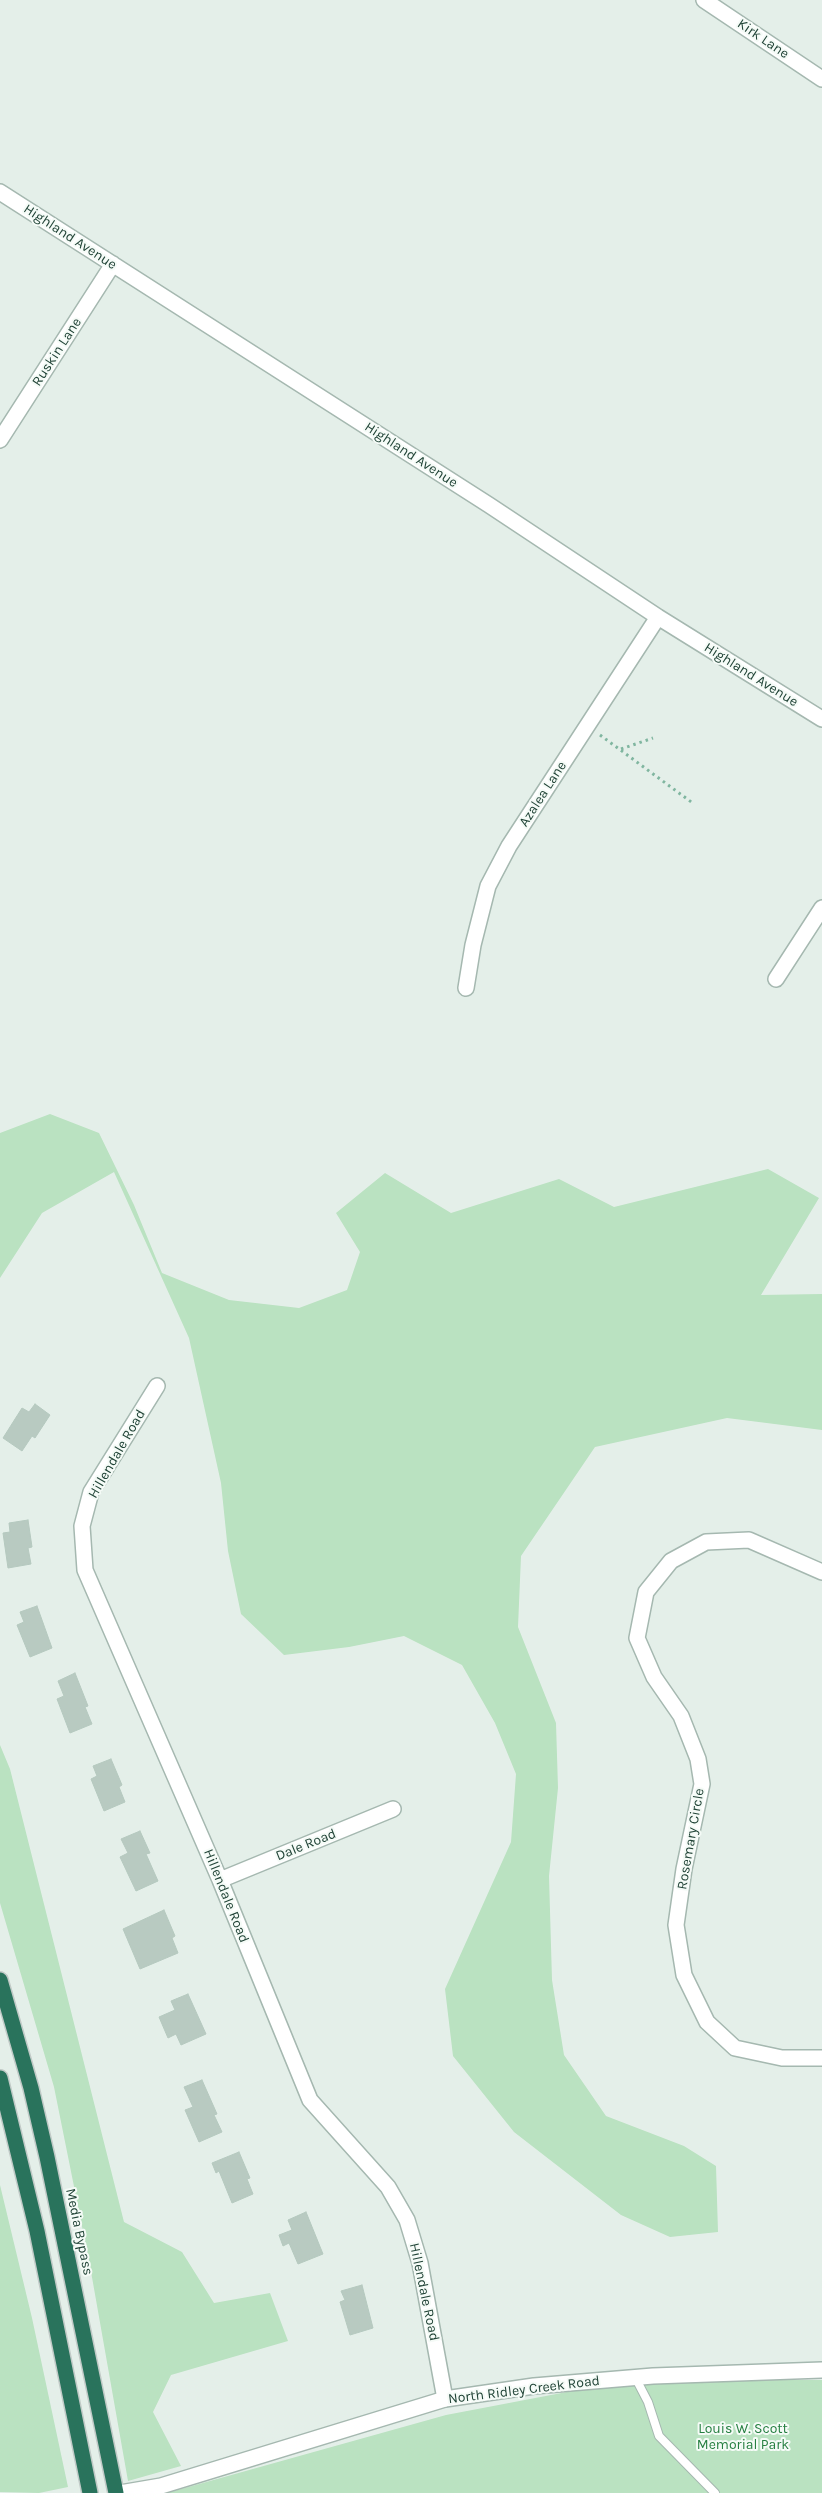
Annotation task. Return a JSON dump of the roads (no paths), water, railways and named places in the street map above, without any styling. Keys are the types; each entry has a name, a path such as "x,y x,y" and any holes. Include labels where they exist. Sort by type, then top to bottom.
{"highway":[{"name":"Media Bypass","path":"0,1980 31,2088 47,2157 118,2493"},
{"path":"0,2078 37,2231 90,2493"}],"street":[{"name":"Kirk Lane","path":"704,0 822,79"},
{"name":"Highland Avenue","path":"0,192 489,505 658,617 822,719"},
{"name":"Ruskin Lane","path":"0,440 113,264"},
{"name":"Azalea Lane","path":"466,988 473,945 488,886 509,846 658,617"},
{"path":"776,979 822,908"},
{"name":"Hillendale Road","path":"157,1386 91,1492 82,1526 86,1570 220,1880 310,2100 388,2187 407,2220 420,2263 445,2399"},
{"name":"Rosemary Circle","path":"822,1572 749,1540 706,1542 671,1561 646,1592 637,1638 654,1677 681,1716 700,1767 702,1784 684,1869 676,1925 684,1975 707,2022 735,2048 782,2058 822,2058"},
{"name":"Dale Road","path":"220,1880 393,1809"},
{"name":"North Ridley Creek Road","path":"118,2493 160,2486 445,2399 534,2386 634,2377 822,2370"}],"lane":[{"path":"634,2377 648,2402 659,2436 716,2493"}],"park label":[{"name":"Louis W. Scott Memorial Park","path":"743,2438"}]}
